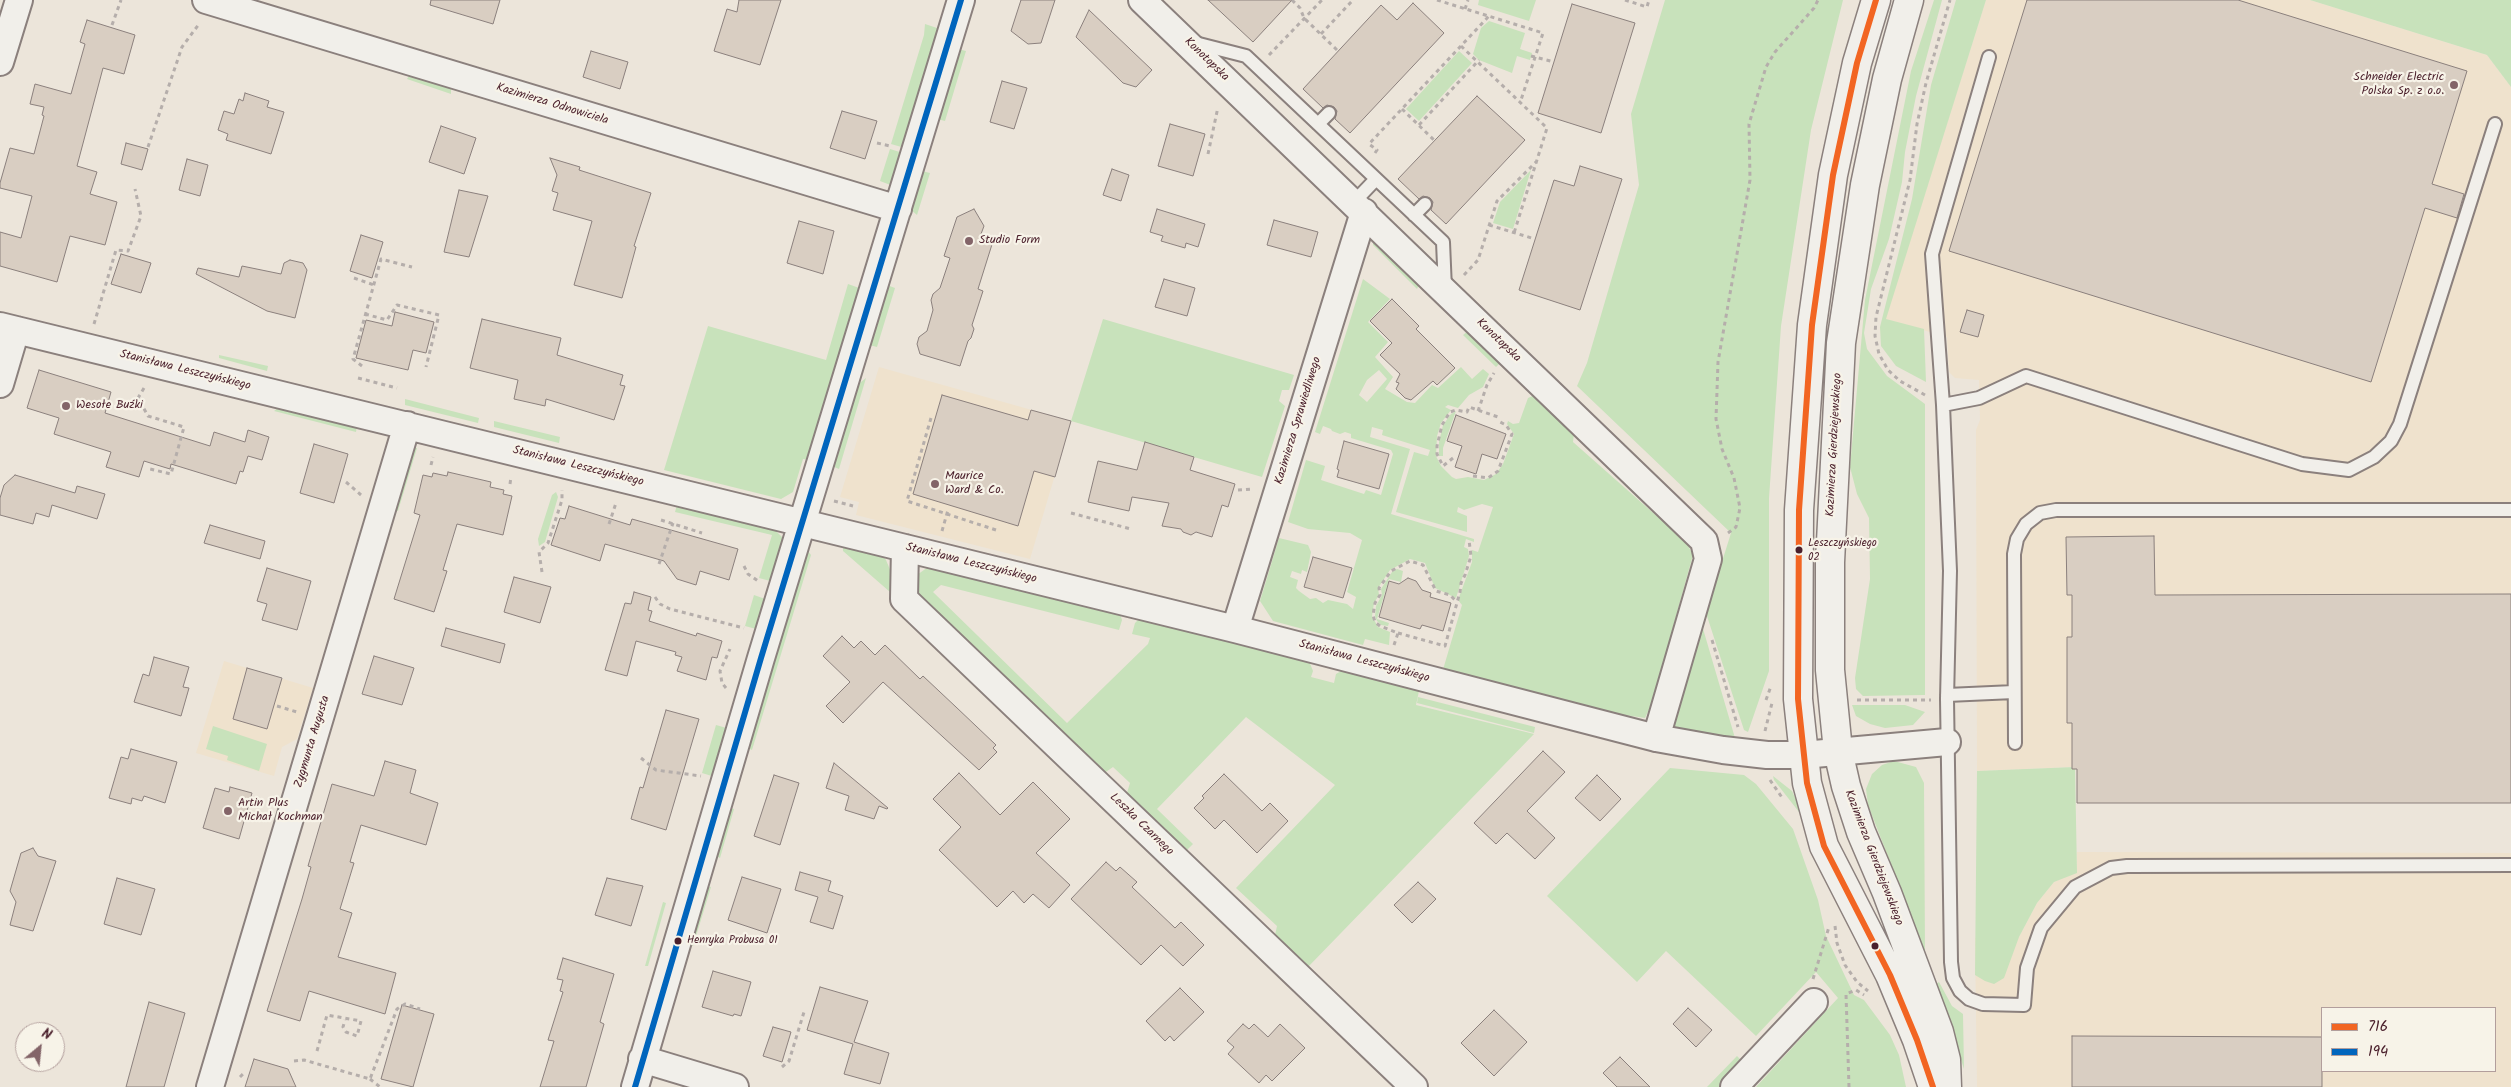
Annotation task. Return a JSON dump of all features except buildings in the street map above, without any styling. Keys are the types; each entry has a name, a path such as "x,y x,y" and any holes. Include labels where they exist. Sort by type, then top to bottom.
{"street":[{"path":"0,62 19,0"},
{"path":"635,1087 961,0"},
{"name":"Konotopska","path":"1142,0 1359,207 1452,286 1704,540 1708,559 1656,738"},
{"path":"1876,0 1857,63 1833,175 1807,372 1798,530 1798,699 1803,755 1813,811 1824,846 1890,975 1917,1040 1933,1087"},
{"name":"Kazimierza Gierdziejewskiego","path":"1909,0 1887,79 1865,184 1841,343 1830,562 1831,689 1838,752 1855,816 1887,893 1939,1032 1946,1060 1947,1087"},
{"name":"Kazimierza Odnowiciela","path":"205,8 898,209"},
{"name":"Kazimierza Sprawiedliwego","path":"1235,629 1359,207"},
{"path":"0,384 8,328"},
{"name":"Stanisława Leszczyńskiego","path":"8,328 1235,629 1656,738 1754,754 1803,755 1948,742"},
{"name":"Zygmunta Augusta","path":"210,1087 406,425"},
{"name":"Leszka Czarnego","path":"905,548 904,599 1414,1087"},
{"path":"1734,1087 1814,1002"},
{"path":"642,1059 734,1087"}],"lane":[{"path":"1186,41 1246,56 1258,67 1443,242 1452,286"},
{"path":"1989,56 1932,254 1943,405 1950,571 1947,697 1952,978 1965,995 1983,1004 2024,1005 2027,968 2041,928 2075,887 2111,868 2127,866 2511,865"},
{"path":"1318,124 1329,113"},
{"path":"1943,405 1979,398 2026,376 2302,464 2348,470 2366,462 2391,441 2400,424 2495,124"},
{"path":"1359,207 1376,179"},
{"path":"1414,215 1425,204"},
{"path":"2015,743 2014,554 2018,538 2026,524 2040,513 2056,510 2511,510"},
{"path":"1947,697 2014,692"}],"path":[{"path":"112,26 121,0"},
{"path":"1292,0 1300,8 1304,18 1338,51"},
{"path":"1258,67 1322,0"},
{"path":"1321,34 1353,0"},
{"path":"1437,0 1544,33 1533,57 1520,103"},
{"path":"1465,9 1468,0"},
{"path":"1625,0 1646,7 1649,0"},
{"path":"1726,534 1736,527 1740,508 1734,478 1722,449 1716,419 1718,362 1750,180 1749,124 1766,67 1775,52 1814,8 1818,0"},
{"path":"1943,405 1900,381 1888,370 1879,354 1875,336 1880,292 1910,180 1917,124 1950,0"},
{"path":"148,147 182,46 205,8"},
{"path":"1362,166 1377,150 1370,144 1489,16"},
{"path":"1461,46 1548,128 1514,233"},
{"path":"1533,57 1554,62"},
{"path":"1419,125 1478,61"},
{"path":"1208,154 1218,106 1222,99"},
{"path":"1402,109 1435,140"},
{"path":"877,143 890,146"},
{"path":"1452,286 1478,260 1497,201 1537,160"},
{"path":"94,323 116,250 128,251 141,216 135,188"},
{"path":"1489,225 1535,239"},
{"path":"362,366 353,360 381,259 412,267"},
{"path":"354,278 374,285"},
{"path":"365,314 386,320 397,305 439,315 426,367"},
{"path":"1478,411 1491,377 1498,369"},
{"path":"358,378 397,388"},
{"path":"147,383 138,398 148,416 184,428 171,474 150,469"},
{"path":"1453,458 1443,466 1437,454 1438,437 1447,416 1456,410 1467,412 1469,407 1500,420 1506,425 1512,434 1498,471 1488,478 1473,476"},
{"path":"931,418 907,501 948,512 996,530"},
{"path":"346,482 368,500"},
{"path":"542,572 540,552 548,543 562,500 561,494 564,484"},
{"path":"1238,490 1250,488 1258,490"},
{"path":"609,524 617,498"},
{"path":"834,501 853,506"},
{"path":"940,537 948,512"},
{"path":"1072,513 1131,529"},
{"path":"661,520 702,533"},
{"path":"659,564 673,524"},
{"path":"1456,601 1450,595 1436,591 1423,565 1410,561 1391,571 1379,588 1380,595 1375,603 1373,615 1375,622 1380,626 1445,646 1457,606 1456,601 1471,556 1469,540"},
{"path":"744,566 748,574 758,581"},
{"path":"655,598 660,604 670,609 745,628"},
{"path":"1394,646 1398,633"},
{"path":"727,689 722,683 720,671 730,649"},
{"path":"1852,698 1855,700 1947,697"},
{"path":"276,706 304,715"},
{"path":"641,758 656,770 701,776"},
{"path":"1814,1002 1813,978 1829,927"},
{"path":"1849,1087 1846,994 1856,990 1864,995"},
{"path":"370,1079 397,1009 405,1004 420,1008"},
{"path":"782,1067 788,1061 804,1012"},
{"path":"317,1050 327,1015 344,1020 361,1021 357,1036 346,1032 343,1027 344,1020"},
{"path":"294,1061 304,1060 370,1079 380,1087"}],"shaded area":[{"path":"1986,0 2310,0 2487,55 2511,87 2511,766 2072,767 1977,771 1976,430 1980,420 1979,380 1955,378 1949,372 1947,337 1885,319"},
{"path":"879,367 1071,421 1030,559 856,515 859,502 840,497"},
{"path":"224,661 313,688 297,739 282,747 274,776 196,753"},
{"path":"2077,852 2511,853 2511,1087 1977,1087 1975,938 2019,937 2037,903 2054,882 2077,872"}],"green space":[{"path":"1479,0 1536,0 1529,21 1478,5"},
{"path":"1665,0 1843,0 1811,130 1781,326 1769,498 1769,671 1748,732 1744,730 1706,613 1731,533 1577,386 1587,363 1639,185 1631,114"},
{"path":"1934,0 1942,0 1916,96 1905,152 1902,182 1889,239 1871,289 1864,333 1867,349 1887,376 1925,404 1925,695 1863,696 1856,689 1855,678 1870,579 1869,518 1857,494 1850,467 1865,300 1911,71"},
{"path":"1956,0 1986,0 1886,319 1924,329 1926,382 1896,366 1881,346 1880,327 1912,199 1931,85"},
{"path":"2310,0 2511,0 2511,87 2487,55"},
{"path":"1489,21 1525,33 1520,49 1532,53 1530,60 1517,56 1512,73 1479,60 1473,54 1481,28"},
{"path":"925,24 940,29 905,148 891,144 924,35"},
{"path":"958,49 966,51 945,121 937,119"},
{"path":"1459,51 1472,63 1419,121 1406,109"},
{"path":"411,73 451,86 451,94 407,79"},
{"path":"890,149 903,153 893,186 880,181"},
{"path":"1531,170 1513,229 1493,223 1500,202"},
{"path":"922,171 930,173 917,215 910,209"},
{"path":"1373,240 1421,280 1417,289 1373,245"},
{"path":"1363,279 1390,299 1368,322 1388,342 1375,357 1393,377 1385,389 1407,402 1415,403 1432,385 1438,388 1461,367 1472,379 1483,369 1489,374 1483,387 1469,395 1458,408 1448,405 1445,407 1451,410 1441,423 1437,436 1436,456 1441,466 1452,477 1456,479 1468,477 1484,480 1496,474 1503,464 1514,434 1507,424 1508,421 1513,424 1519,423 1528,398 1539,393 1575,425 1573,442 1686,542 1693,555 1652,703 1645,718 1612,713 1442,673 1462,605 1458,600 1472,562 1472,550 1478,552 1493,507 1482,504 1464,510 1458,507 1457,512 1467,516 1467,532 1396,512 1414,452 1428,456 1430,450 1382,435 1383,430 1372,427 1370,437 1410,449 1391,514 1474,539 1474,542 1466,539 1464,547 1468,549 1469,556 1456,598 1435,588 1425,563 1410,559 1390,570 1378,588 1379,595 1374,603 1372,616 1378,627 1390,632 1389,645 1365,639 1363,645 1273,621 1260,601 1279,538 1308,545 1311,552 1307,572 1302,570 1301,574 1292,571 1290,577 1298,580 1296,588 1299,591 1310,599 1316,598 1323,603 1328,600 1347,604 1353,609 1356,597 1347,592 1362,540 1350,533 1308,529 1288,522 1306,460 1325,466 1321,480 1364,494 1366,490 1381,495 1393,454 1391,450 1351,438 1351,434 1345,432 1340,434 1323,426 1320,434 1315,432","holes":["1379,370 1387,379 1367,402 1359,395 1367,380"]},
{"path":"848,284 862,289 810,460 803,459 793,492 781,499 664,470 708,326 826,360"},
{"path":"887,285 895,288 877,347 869,345"},
{"path":"1103,319 1294,375 1289,390 1282,390 1279,401 1285,406 1262,477 1071,421"},
{"path":"1468,331 1501,362 1496,367 1463,335"},
{"path":"219,355 268,366 267,371 219,358"},
{"path":"866,378 839,469 832,466 856,386"},
{"path":"405,399 479,418 478,423 405,405"},
{"path":"278,408 357,426 356,432 274,411"},
{"path":"1456,411 1443,448 1443,456 1439,456 1439,442 1443,425 1451,414"},
{"path":"494,421 560,437 559,443 494,427"},
{"path":"413,447 417,448 398,511 392,509"},
{"path":"556,492 558,497 545,542 539,546 538,539 552,495"},
{"path":"677,505 773,528 782,537 784,544 774,582 759,578 772,535 675,512"},
{"path":"843,543 882,555 891,572 890,592 843,551"},
{"path":"808,551 811,555 752,750 748,748"},
{"path":"928,567 1120,614 1122,620 1119,630 941,585 933,592 1067,723 1148,644 1150,638 1132,634 1135,623 1140,618 1148,618 1309,661 1313,671 1311,677 1334,683 1336,674 1343,670 1419,691 1416,705 1534,734 1308,967 1337,994 1333,995 1274,940 1277,926 1236,888 1335,785 1246,717 1157,809 1193,844 1185,852 1126,796 1130,783 1113,767 1103,774 916,595 917,575"},
{"path":"1397,569 1403,571 1401,582 1389,579 1377,619 1389,623 1388,626 1381,625 1377,621 1375,616 1376,606 1382,595 1381,589 1392,572"},
{"path":"754,595 768,600 760,630 745,626"},
{"path":"1699,615 1735,738 1669,729"},
{"path":"1418,697 1535,727 1534,733 1417,703"},
{"path":"1852,705 1905,705 1925,712 1913,725 1885,728 1870,724 1856,716"},
{"path":"716,725 730,729 715,777 702,773"},
{"path":"213,726 267,744 259,771 227,760 228,756 206,749"},
{"path":"1894,761 1916,767 1924,783 1925,952 1868,805 1866,789 1872,774 1882,765"},
{"path":"2075,767 2077,873 2054,882 2037,903 2019,937 2004,978 1994,984 1985,981 1975,975 1977,771"},
{"path":"1670,768 1744,775 1756,784 1793,829 1818,900 1826,936 1854,995 1864,1000 1890,1035 1899,1055 1906,1087 1756,1087 1838,998 1816,972 1756,1036 1666,951 1637,982 1547,896"},
{"path":"1773,776 1792,791 1806,821 1774,780"},
{"path":"730,808 734,809 720,858 716,856"},
{"path":"706,886 711,887 693,946 689,944"},
{"path":"663,902 666,903 648,966 645,966"},
{"path":"1939,982 1952,1006 1963,1014 1964,1069 1936,984"},
{"path":"1737,1056 1744,1063 1720,1087 1707,1087"}],"transit line":[{"name":"194","path":"635,1087 761,658 961,0"},
{"name":"716","path":"1876,0 1857,63 1833,175 1812,325 1799,510 1798,699 1807,783 1824,846 1890,975 1917,1040 1933,1087"}],"place":[{"name":"Schneider Electric Polska Sp. z o.o.","path":"2454,85"},
{"name":"Studio Form","path":"969,241"},
{"name":"Wesołe Buźki","path":"66,406"},
{"name":"Maurice Ward & Co.","path":"935,484"},
{"name":"Leszczyńskiego 02","path":"1799,550"},
{"name":"Artin Plus Michał Kochman","path":"228,811"},
{"name":"Henryka Probusa 01","path":"678,941"}]}
